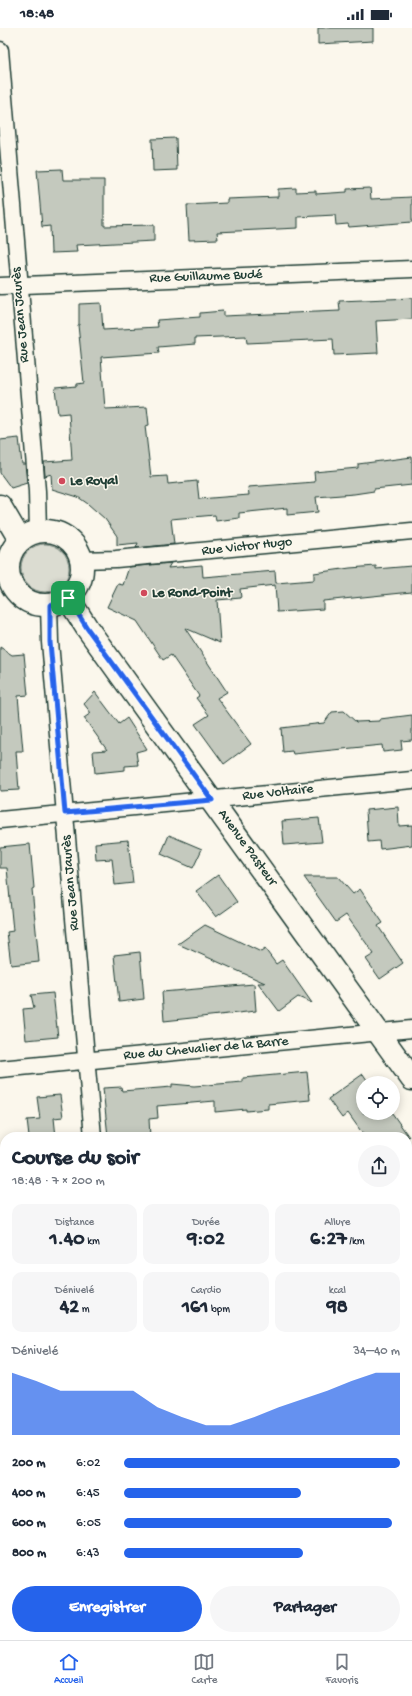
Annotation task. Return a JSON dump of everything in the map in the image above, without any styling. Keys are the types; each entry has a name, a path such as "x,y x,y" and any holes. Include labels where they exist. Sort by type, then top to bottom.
{"street":[{"name":"Rue Jean Jaurès","path":"0,50 37,491 29,536"},
{"name":"Rue Guillaume Budé","path":"0,286 412,269"},
{"path":"0,506 29,536"},
{"path":"49,531 60,534 70,540 77,549 81,560 80,581 59,602 38,605 27,601 18,593 4,573 12,549 29,536 49,531"},
{"name":"Rue Victor Hugo","path":"81,560 116,559 412,531"},
{"name":"Rue Jean Jaurès","path":"59,602 50,642 94,1132"},
{"name":"Avenue Pasteur","path":"59,602 87,628 412,1079"},
{"name":"Rue Voltaire","path":"0,820 412,780"},
{"name":"Rue du Chevalier de la Barre","path":"0,1069 412,1030"}],"shaded area":[{"path":"45,544 54,546 62,551 67,559 69,568 67,577 62,585 54,590 45,592 36,590 28,585 23,577 21,568 23,559 28,551 36,546"}],"building":[{"path":"318,28 373,28 373,41 318,44"},
{"path":"176,138 177,170 153,171 152,139"},
{"path":"62,169 63,180 104,180 104,226 154,225 154,241 76,245 77,252 51,253 50,226 42,227 37,170"},
{"path":"296,188 296,192 316,191 316,194 347,192 347,189 370,188 371,199 412,197 412,222 349,227 348,224 336,225 335,215 298,217 298,228 217,232 218,239 189,240 187,205 227,203 227,199 278,197 278,189"},
{"path":"412,298 412,319 376,321 378,353 334,355 333,339 247,343 246,336 195,338 195,344 158,347 159,353 101,357 105,409 147,407 149,425 145,426 151,477 167,476 168,484 197,481 199,499 249,495 248,487 315,482 314,472 358,468 358,464 412,457 412,485 374,489 374,491 354,494 316,497 318,512 287,515 287,508 239,513 239,518 216,521 215,515 171,519 174,544 136,548 138,543 117,545 117,536 105,519 78,497 52,489 51,474 45,476 44,462 72,460 69,413 58,414 55,388 77,386 77,384 84,383 78,325 79,304 101,303 103,330 158,327 157,320 200,317 200,313 223,311 223,316 340,311 339,301"},
{"path":"19,438 22,464 25,464 27,483 11,488 0,473 0,440"},
{"path":"171,563 168,568 202,565 203,577 275,571 276,583 314,580 314,573 350,568 376,566 376,569 412,566 412,592 323,601 323,609 277,612 275,585 240,589 241,598 217,600 220,643 185,628 227,692 217,698 251,744 224,764 195,724 209,715 196,698 199,696 171,655 163,660 137,621 107,607 118,584 123,585 129,567"},
{"path":"0,647 12,655 24,654 28,695 18,696 23,751 16,751 19,790 0,791"},
{"path":"95,692 119,724 127,718 147,749 136,752 138,765 125,766 125,770 95,773 93,751 107,750 84,718 91,713 84,704"},
{"path":"344,711 356,722 380,721 380,719 412,715 412,740 401,741 402,750 383,752 382,745 293,754 292,751 283,752 281,728 324,723 332,712"},
{"path":"398,807 399,826 412,825 412,845 380,849 379,841 368,842 366,810"},
{"path":"319,818 322,842 284,845 282,821"},
{"path":"169,835 202,849 193,868 161,854"},
{"path":"128,840 133,883 115,885 112,859 96,860 95,843"},
{"path":"30,844 34,888 32,889 39,962 11,965 7,932 13,931 7,868 0,868 0,847"},
{"path":"218,875 237,902 216,917 196,891"},
{"path":"304,877 338,877 353,894 360,889 383,923 378,926 403,963 380,979 366,959 374,954 346,915 336,922"},
{"path":"205,925 261,952 265,949 276,964 282,960 312,1003 298,997 279,1011 258,983 265,983 178,944"},
{"path":"140,952 144,999 119,1002 114,955"},
{"path":"254,984 256,1011 164,1021 162,992"},
{"path":"53,993 58,1037 26,1040 23,1009 34,1008 31,995"},
{"path":"307,1072 310,1100 268,1104 268,1109 246,1111 246,1109 215,1112 215,1101 157,1106 158,1118 149,1119 150,1132 107,1132 103,1088 121,1087 122,1091 172,1087 172,1084 194,1086 243,1082 243,1078"},
{"path":"356,1079 356,1120 397,1120 405,1132 361,1132 348,1113 342,1118 328,1099"},
{"path":"60,1095 63,1117 54,1118 55,1132 28,1132 27,1120 40,1119 37,1097"}],"place":[{"name":"Le Royal","path":"62,481"},
{"name":"Le Rond-Point","path":"144,593"}],"route":[{"path":"68,598 87,628 212,800 65,813 50,642 50,605 59,603 68,598"}]}
